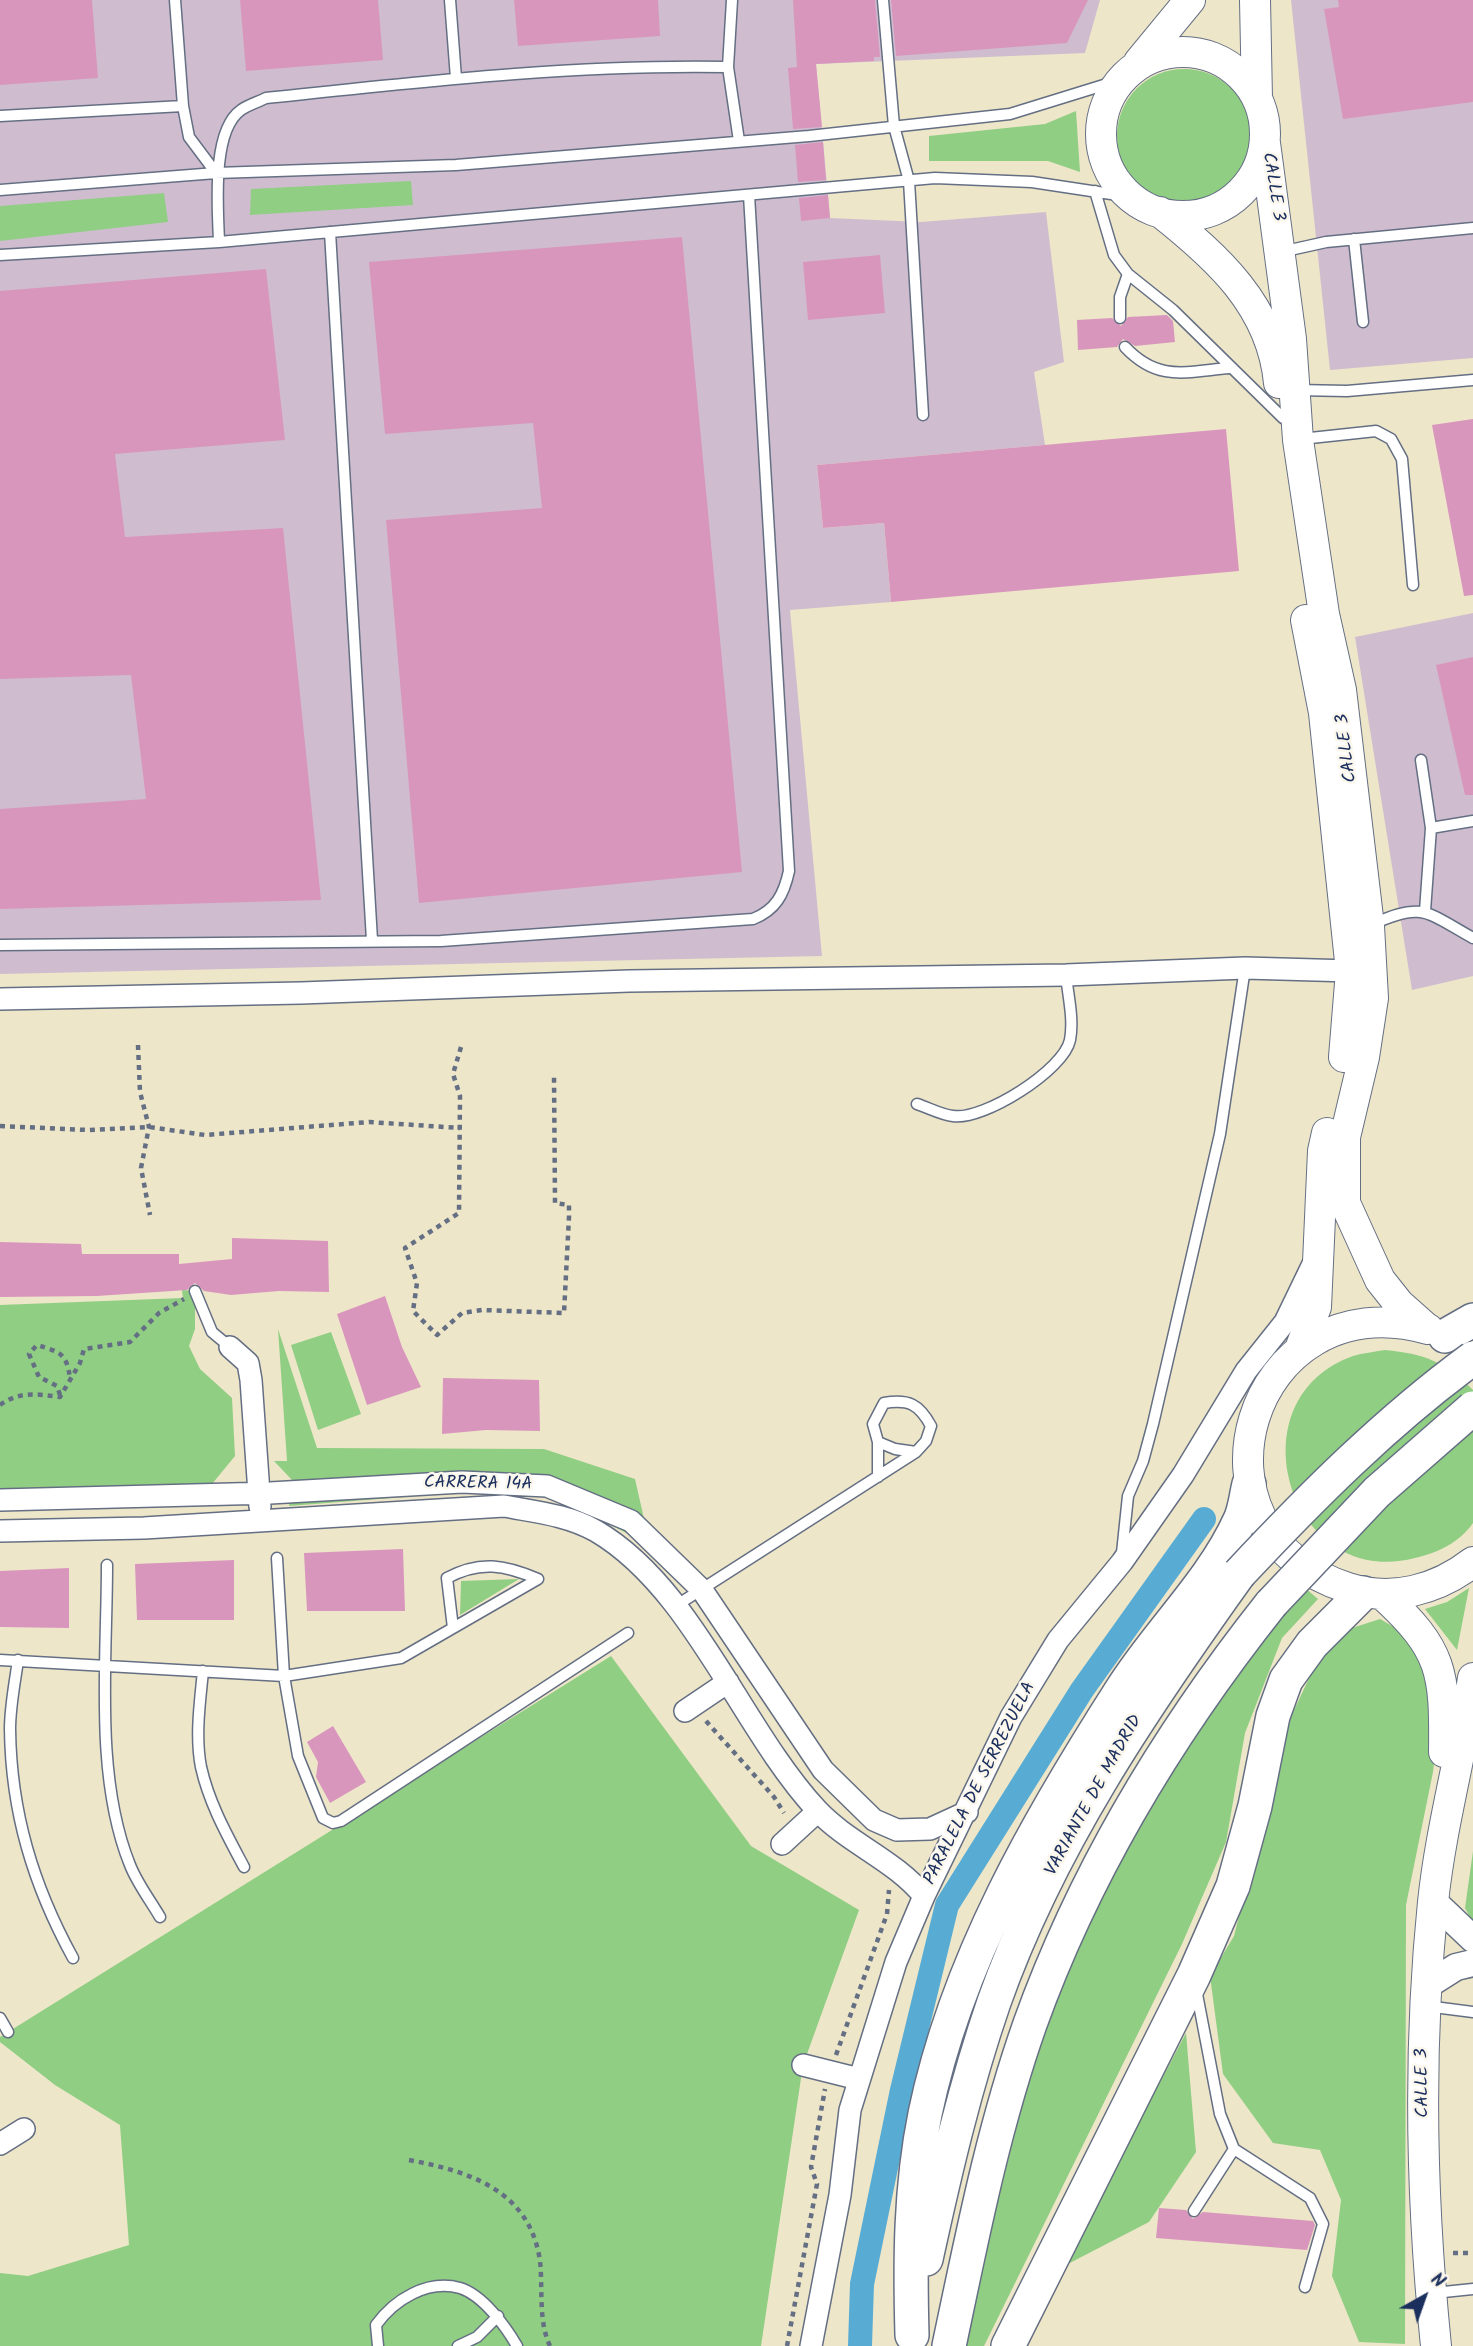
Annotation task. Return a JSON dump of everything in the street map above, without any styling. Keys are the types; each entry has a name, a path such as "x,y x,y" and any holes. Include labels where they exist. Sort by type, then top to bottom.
{"main road":[{"path":"1127,74 1155,56 1179,51 1202,54 1225,63 1244,78 1257,98 1264,120 1265,143 1253,177 1229,202 1196,215 1160,212 1130,197 1108,167 1101,131 1103,113 1127,74 1190,0"},
{"path":"1255,0 1257,98"},
{"name":"CALLE 3","path":"1265,143 1281,252 1294,390 1291,429 1305,616 1324,713 1351,971 1348,1041 1323,1151 1316,1307 1300,1349"},
{"name":"CALLE 3","path":"1160,212 1227,269 1251,301 1278,365 1324,614 1341,690 1369,926 1373,998 1364,1057 1345,1137 1345,1203 1380,1280 1399,1304 1448,1328 1473,1357"},
{"path":"1448,1328 1394,1321 1360,1323 1329,1332 1300,1349 1279,1369 1254,1414 1247,1461 1249,1485 1264,1523 1289,1557 1323,1580 1373,1594 1415,1591 1445,1581 1473,1562"},
{"name":"VARIANTE DE MADRID","path":"911,2341 945,2170 966,2091 995,2000 1062,1851 1101,1779 1147,1703 1238,1574 1304,1504 1374,1438 1473,1357"},
{"path":"949,2346 983,2182 1004,2104 1031,2022 1101,1863 1165,1751 1228,1658 1271,1604 1377,1492 1473,1408"},
{"path":"911,2341 909,2242 925,2114 947,2034 968,1977 1001,1899 1038,1826 1136,1667 1221,1555 1241,1519 1249,1485"},
{"path":"1008,2346 1194,1975 1233,1886 1255,1806 1273,1716 1286,1680 1312,1644 1373,1594"},
{"name":"CALLE 3","path":"1373,1594 1423,1635 1431,1646 1441,1677 1445,1711 1444,1821"},
{"name":"CALLE 3","path":"1436,2346 1427,2253 1425,1996 1433,1901 1444,1821 1473,1678"}],"street":[{"path":"0,999 301,993 629,981 1066,975 1245,968 1351,971"},
{"name":"PARALELA DE SERREZUELA","path":"811,2346 840,2196 850,2110 896,1962 925,1896 1011,1717 1051,1651 1122,1562 1212,1431 1246,1371 1285,1322 1320,1251"},
{"path":"230,1347 248,1363 261,1519"},
{"name":"CARRERA 14A","path":"0,1500 259,1493 462,1482 547,1486 631,1521 702,1590 823,1770 874,1820 897,1830 930,1829 967,1812"},
{"name":"CARRERA 14A","path":"0,1531 144,1528 504,1506 558,1515 595,1531 629,1554 674,1607 728,1682 775,1756 818,1811 907,1875 925,1896"},
{"path":"689,1708 728,1682"},
{"path":"789,1838 818,1811"},
{"path":"1433,1901 1473,1939"},
{"path":"1425,1996 1456,1967 1473,1963"},
{"path":"803,2065 859,2079"},
{"path":"0,2144 24,2129"}],"lane":[{"path":"175,0 183,106 189,137 216,173"},
{"path":"450,0 456,78"},
{"path":"732,0 728,66 739,141"},
{"path":"883,0 894,127 909,181 923,415"},
{"path":"219,242 216,173 225,136 239,111 266,98 456,78 658,65 728,66"},
{"path":"0,190 216,173 456,165 894,127 1010,114 1127,74"},
{"path":"0,116 183,106"},
{"path":"0,255 219,242 935,178 1032,182 1130,197"},
{"path":"1095,191 1114,255 1128,274 1173,310 1291,429 1376,430 1391,439 1402,459 1413,585"},
{"path":"0,945 441,941 753,919 767,913 779,901 789,871 749,195"},
{"path":"1281,252 1354,239 1473,228"},
{"path":"330,232 372,940"},
{"path":"1354,239 1363,322"},
{"path":"1120,318 1120,297 1128,274"},
{"path":"1125,346 1141,363 1174,373 1229,368"},
{"path":"1294,390 1347,390 1473,380"},
{"path":"1421,760 1432,828 1425,911"},
{"path":"1432,828 1473,821"},
{"path":"1369,926 1401,911 1425,911 1473,938"},
{"path":"1122,1562 1128,1496 1143,1461 1153,1424 1220,1135 1245,968"},
{"path":"917,1104 955,1117 966,1114 1022,1091 1058,1064 1070,1042 1066,975"},
{"path":"195,1291 212,1332 230,1347"},
{"path":"674,1607 916,1452 926,1441 931,1426 922,1408 903,1400 884,1403 873,1424 878,1442 878,1476"},
{"path":"878,1442 895,1449 916,1452"},
{"path":"277,1558 284,1675 298,1756 323,1818 337,1822 628,1633"},
{"path":"107,1565 108,1765 116,1816 130,1866 160,1917"},
{"path":"0,1660 284,1675 401,1658 538,1579 506,1566 464,1569 447,1578 453,1628"},
{"path":"18,1660 10,1727 15,1787 27,1858 49,1915 73,1958"},
{"path":"203,1671 199,1724 201,1766 216,1812 244,1867"},
{"path":"1194,1975 1220,2113 1234,2148 1310,2199 1323,2224 1320,2243 1305,2287"},
{"path":"1425,1996 1473,2012"},
{"path":"0,2018 8,2032"},
{"path":"1194,2211 1234,2148"},
{"path":"378,2346 376,2325 390,2305 426,2287 461,2288 498,2316 517,2346"},
{"path":"1431,2294 1473,2288"},
{"path":"458,2346 477,2337 498,2316"}],"path":[{"path":"138,1045 140,1093 149,1128 141,1168 150,1215"},
{"path":"461,1047 453,1074 460,1096 459,1213 405,1248 417,1283 413,1311 437,1335 462,1313 482,1310 564,1313 569,1205 555,1203 554,1075"},
{"path":"0,1126 88,1130 149,1128 205,1135 369,1122 460,1128"},
{"path":"60,1396 84,1349 130,1342 159,1312 174,1306 195,1291"},
{"path":"60,1396 57,1386 39,1377 29,1354 37,1345 58,1352 68,1361 70,1380"},
{"path":"0,1405 12,1395 60,1396"},
{"path":"689,1708 774,1797 789,1838"},
{"path":"787,2346 817,2184 811,2166 823,2094 887,1914 890,1886 882,1881"},
{"path":"410,2160 454,2168 475,2176 491,2185 517,2210 540,2258 543,2313 550,2346"}],"shaded area":[{"path":"0,0 1100,0 1085,53 816,64 830,218 921,222 1046,212 1064,362 1034,372 1045,445 817,465 823,528 884,523 891,602 790,610 822,956 0,974"},
{"path":"1291,0 1473,0 1473,358 1330,370"},
{"path":"1473,613 1473,976 1412,990 1355,637"}],"green space":[{"path":"1184,69 1210,74 1231,89 1246,110 1251,136 1246,162 1231,183 1210,198 1184,203 1158,198 1137,183 1122,162 1117,136 1122,110 1137,89 1158,74"},
{"path":"1076,111 1080,172 1048,161 929,161 929,136 1045,124"},
{"path":"411,181 413,205 250,215 251,189"},
{"path":"164,193 168,222 0,241 0,206"},
{"path":"182,1290 195,1291 195,1329 189,1346 200,1369 232,1398 235,1456 212,1484 213,1504 0,1510 0,1305 183,1298"},
{"path":"278,1329 317,1448 544,1449 635,1479 650,1545 561,1500 493,1490 289,1506 292,1480 274,1461 287,1461"},
{"path":"331,1332 361,1414 318,1430 291,1345"},
{"path":"1385,1350 1412,1354 1433,1361 1453,1372 1473,1390 1473,1523 1455,1541 1432,1553 1415,1558 1371,1561 1335,1546 1308,1520 1291,1486 1286,1448 1294,1410 1315,1378 1353,1356"},
{"path":"519,1579 460,1615 461,1581"},
{"path":"1304,1587 1318,1599 1282,1638 1245,1733 1226,1842 1182,1944 984,2346 961,2346 1036,2051 1088,1920 1189,1735"},
{"path":"1469,1588 1457,1650 1425,1609 1447,1602"},
{"path":"1380,1619 1406,1634 1425,1658 1440,1713 1433,1772 1406,1905 1405,2344 1359,2342 1332,2276 1341,2200 1320,2150 1273,2143 1223,2074 1210,1976 1234,1936 1287,1725 1312,1672 1330,1647 1352,1628"},
{"path":"611,1656 751,1846 859,1910 803,2065 761,2346 0,2346 0,2273 28,2276 129,2245 120,2125 55,2085 0,2042 0,2037"},
{"path":"1473,1851 1473,1923 1465,1908"},
{"path":"1186,2033 1196,2152 1149,2222 1062,2267"}],"building":[{"path":"0,0 92,0 98,78 0,85"},
{"path":"240,0 378,0 383,60 246,71"},
{"path":"514,0 658,0 660,36 518,46"},
{"path":"793,0 875,0 880,57 874,57 874,61 816,64 822,127 793,129 788,68 797,67"},
{"path":"891,0 1088,0 1067,43 896,56"},
{"path":"1338,0 1473,0 1473,102 1343,119 1324,9 1339,7"},
{"path":"823,142 826,180 798,182 795,145"},
{"path":"828,195 830,218 801,221 799,198"},
{"path":"682,237 742,872 419,903 386,520 542,508 533,423 385,434 369,262"},
{"path":"880,255 885,313 808,320 803,262"},
{"path":"266,269 285,440 115,454 125,537 283,528 321,900 0,909 0,809 146,799 131,675 0,679 0,291"},
{"path":"1167,315 1173,321 1175,342 1135,346 1123,339 1117,347 1078,350 1077,320 1112,318 1121,326 1128,317"},
{"path":"1473,419 1473,595 1464,596 1432,425"},
{"path":"1226,429 1239,571 891,602 884,523 823,528 817,465"},
{"path":"1473,657 1473,795 1465,795 1436,665"},
{"path":"232,1238 328,1241 329,1292 279,1291 231,1295 204,1291 195,1283 187,1290 97,1296 0,1297 0,1242 81,1244 82,1254 179,1254 179,1264 232,1259"},
{"path":"385,1296 402,1347 421,1387 367,1405 337,1314"},
{"path":"443,1378 539,1380 540,1431 486,1430 442,1434"},
{"path":"403,1549 405,1611 307,1611 304,1553"},
{"path":"234,1560 234,1620 137,1620 135,1564"},
{"path":"69,1568 69,1628 0,1627 0,1571"},
{"path":"333,1726 366,1782 330,1803 316,1777 318,1762 307,1742"},
{"path":"1159,2208 1186,2210 1193,2219 1203,2212 1313,2221 1315,2225 1307,2250 1156,2238"}],"waterway":[{"path":"860,2346 862,2284 902,2090 947,1905 1082,1690 1204,1519"}]}
